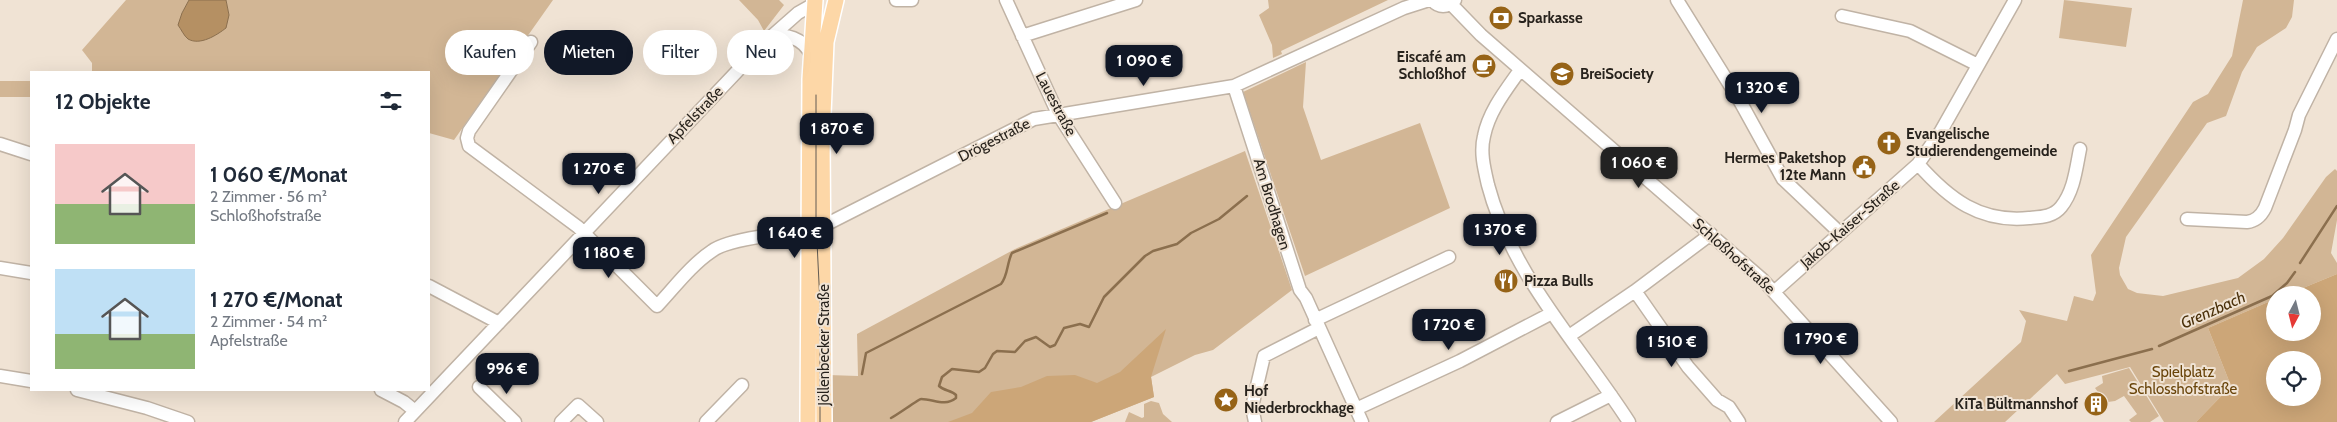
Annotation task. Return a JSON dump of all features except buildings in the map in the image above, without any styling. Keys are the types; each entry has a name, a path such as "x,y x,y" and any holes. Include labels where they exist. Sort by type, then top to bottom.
{"main road":[{"name":"Jöllenbecker Straße","path":"808,422 825,52 836,0"},
{"name":"Jöllenbecker Straße","path":"818,1 810,55 824,422"}],"street":[{"path":"898,0 912,0"},
{"name":"Lauestraße","path":"1006,0 1058,114 1115,204"},
{"path":"1022,36 1136,0"},
{"name":"Drögestraße","path":"816,227 829,223 1034,119 1234,86 1404,8 1430,0"},
{"path":"1430,0 1442,6 1453,2"},
{"path":"1677,0 1737,97 1783,179 1840,233"},
{"name":"Jakob-Kaiser-Straße","path":"1775,291 1918,164 1938,136 2015,0"},
{"name":"Apfelstraße","path":"779,30 798,13 818,1"},
{"name":"Schloßhofstraße","path":"1453,2 1476,30 1520,70 1775,291 1889,421"},
{"path":"1842,16 1910,31 1978,65"},
{"path":"794,39 802,42 810,55"},
{"path":"2187,219 2247,222 2260,216 2266,208 2299,115 2337,39"},
{"path":"1520,70 1495,108 1484,136 1482,152 1491,194 1510,245 1534,287 1629,422"},
{"path":"508,75 469,131 467,142 473,150 551,206 583,233 657,306 706,255 717,248 740,241 816,227"},
{"name":"Apfelstraße","path":"405,422 733,75"},
{"name":"Am Brodhagen","path":"1234,86 1296,280 1362,422"},
{"path":"0,144 30,154"},
{"path":"1918,164 1936,184 1961,204 1997,218 2016,220 2044,217 2060,208 2072,185 2080,150"},
{"path":"1569,336 1635,291 1711,234"},
{"path":"1255,422 1252,407 1264,356 1317,324 1449,256"},
{"path":"0,268 30,273"},
{"path":"430,287 499,323"},
{"path":"1635,291 1692,372 1717,400 1729,407 1739,422"},
{"path":"1356,409 1460,361 1552,313"},
{"path":"0,376 30,381"},
{"path":"706,422 742,385"},
{"path":"479,387 515,422"},
{"path":"81,391 127,402 188,422"},
{"path":"383,391 404,402 415,411"},
{"path":"1557,422 1611,394"},
{"path":"561,422 578,405 597,422"}],"green space":[{"path":"126,0 189,0 182,13 229,15 226,0 553,0 532,30 445,30 445,75 500,75 454,140 430,133 430,71 92,71 92,63 82,50"},
{"path":"739,0 779,0 784,5 765,30"},
{"path":"1268,0 1388,0 1281,51 1282,54 1273,58 1272,45 1259,15 1269,8"},
{"path":"2064,0 2132,8 2126,47 2059,38"},
{"name":"Spielplatz Schlosshofstraße","path":"2243,0 2294,0 2292,17 2286,28 2257,47 2242,72 2226,116 2207,123 2126,237 2119,268 2120,275 2128,289 2137,293 2163,296 2238,278 2264,259 2283,238 2326,177 2335,169 2337,171 2337,220 2331,253 2337,263 2337,274 2308,286 2266,286 2266,303 2208,328 2231,386 2196,422 2164,422 2130,367 2065,384 2057,374 2005,422 1934,422 2021,342 2026,321 2019,310 2067,321 2074,296 2093,301 2096,293 2091,255 2193,102 2208,94 2232,56"},
{"path":"1306,62 1303,107 1321,160 1420,123 1450,208 1305,276 1243,92"},
{"path":"0,81 30,81 30,97 0,97"},
{"path":"1245,151 1292,290 1213,350 1195,355 1151,377 1154,397 1091,422 828,422 828,375 858,376 857,334 1015,249"},
{"path":"2129,368 2159,416 2150,422 2131,422 2129,420 2137,414 2124,396 2115,401 2108,402 2105,398 2103,399 2095,388 2103,383 2102,376"},
{"path":"1151,401 1159,403 1163,414 1172,422 1125,422 1129,412 1142,418 1144,417 1144,404"}],"shaded area":[{"path":"189,0 226,0 229,15 226,28 203,40 193,41 188,39 178,25"},
{"path":"2337,274 2337,422 2196,422 2231,386 2208,328 2266,303 2266,341 2321,341 2321,286 2308,286"},
{"path":"1166,329 1151,377 1154,397 1091,422 948,422 972,413 991,392 1021,387 1047,376 1075,375 1097,383 1120,372"}],"waterway":[{"path":"891,418 921,399 947,402 956,398 954,393 939,386 942,377 952,369 979,372 985,368 993,354 997,351 1015,352 1025,341 1036,337 1050,347 1055,345 1064,328 1080,324 1089,327 1104,297 1145,256 1153,251 1177,244 1191,233 1219,219 1247,196"},
{"name":"Grenzbach","path":"2300,263 2337,206"},
{"path":"862,374 866,353 1001,284 1012,253 1107,213"},
{"name":"Grenzbach","path":"2159,346 2272,296 2287,283 2295,272"},
{"name":"Grenzbach","path":"2069,371 2152,349"}],"tram line":[{"path":"816,95 816,221 820,304 820,422"}],"place":[{"name":"Sparkasse","path":"1501,18"},
{"name":"Eiscafé am Schloßhof","path":"1484,66"},
{"name":"BreiSociety","path":"1562,74"},
{"name":"Evangelische Studierendengemeinde","path":"1889,143"},
{"name":"Hermes Paketshop 12te Mann","path":"1864,167"},
{"name":"Pizza Bulls","path":"1506,281"},
{"name":"Hof Niederbrockhage","path":"1226,400"},
{"name":"KiTa Bültmannshof","path":"2096,404"}]}
